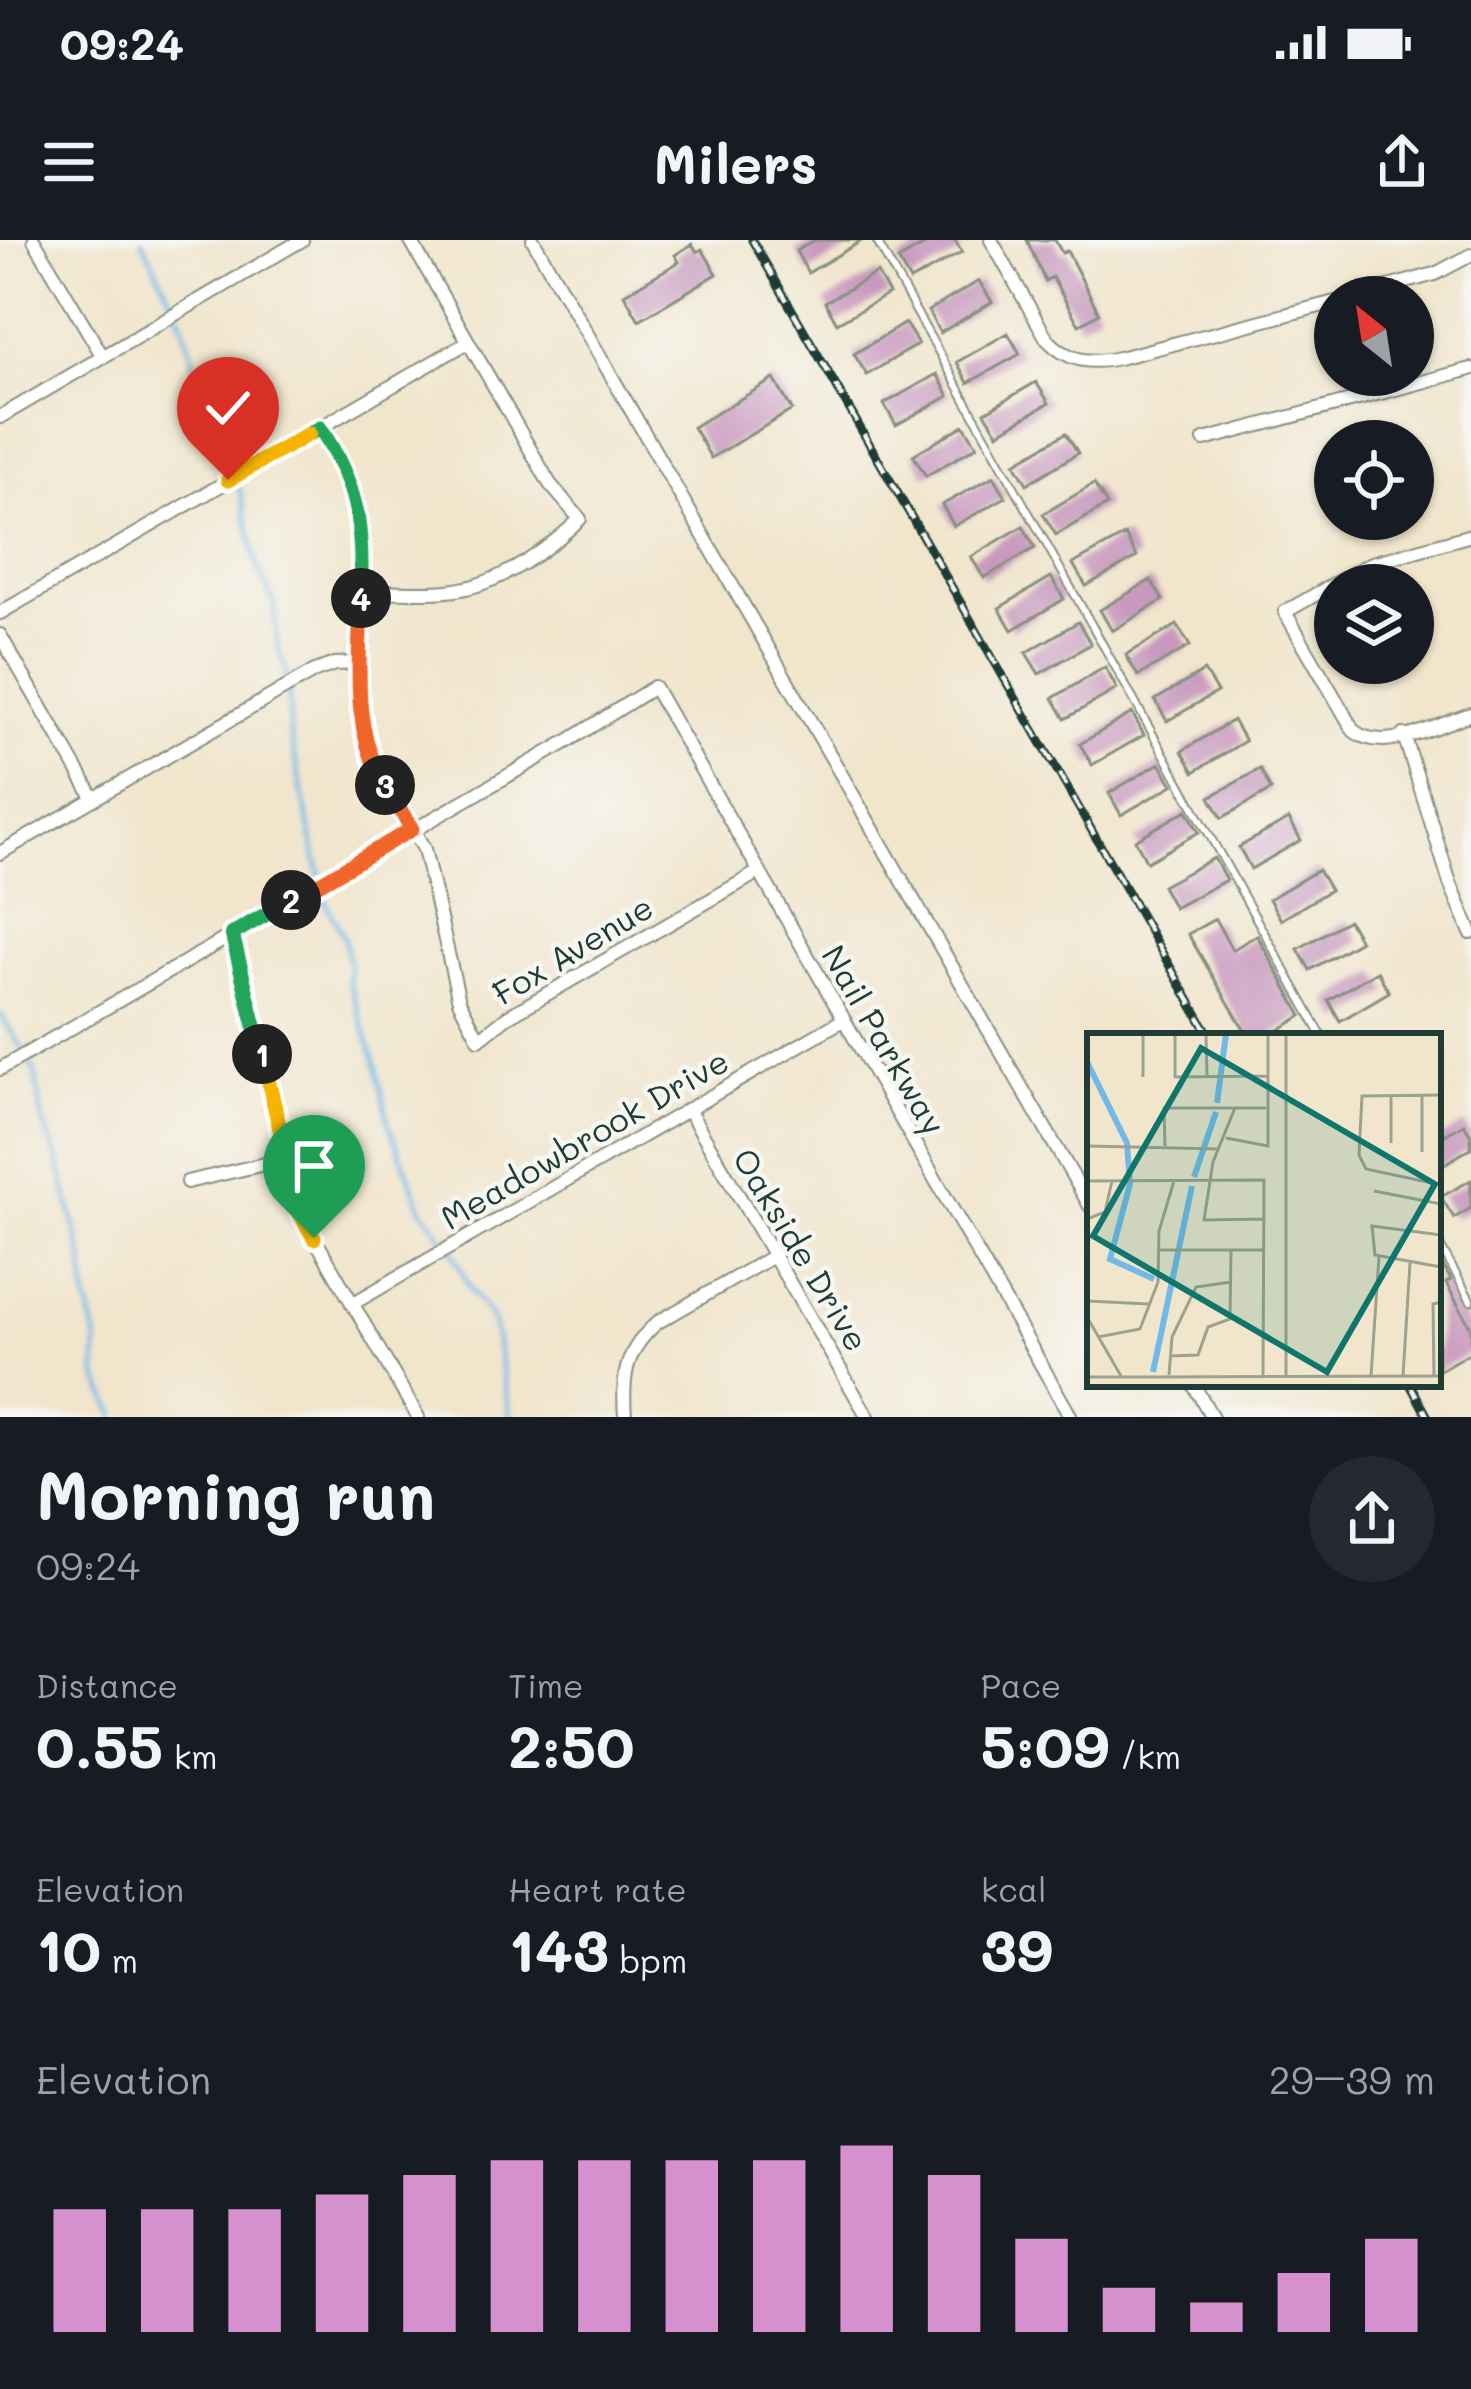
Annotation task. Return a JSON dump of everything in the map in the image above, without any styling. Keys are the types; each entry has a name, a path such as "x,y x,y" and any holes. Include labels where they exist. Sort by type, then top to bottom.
{"street":[{"path":"34,240 104,357"},
{"path":"0,417 302,240"},
{"path":"361,592 443,592 476,586 553,545 580,519 550,484 412,244 430,240"},
{"path":"532,240 1087,1201"},
{"path":"991,240 1032,315 1060,352 1082,361 1103,361 1314,307"},
{"path":"1428,276 1471,255"},
{"path":"0,613 468,342"},
{"path":"1204,440 1471,369"},
{"name":"Fox Avenue","path":"320,428 343,464 358,508 364,741 424,850 459,1000 478,1040 507,1017 757,873"},
{"path":"1471,535 1369,564 1286,612 1354,731 1362,737 1378,741 1471,714"},
{"path":"0,635 94,799"},
{"path":"0,853 295,682 324,667 360,663"},
{"name":"Nail Parkway","path":"412,829 654,687 1071,1417"},
{"path":"1404,735 1450,883 1471,933"},
{"path":"0,1069 412,829"},
{"path":"232,934 300,1213 418,1417"},
{"name":"Meadowbrook Drive","path":"352,1304 843,1020"},
{"name":"Oakside Drive","path":"688,1109 868,1417"},
{"path":"187,1182 286,1159"},
{"path":"625,1417 623,1377 641,1336 775,1255"},
{"path":"1195,1387 1212,1417"}],"lane":[{"path":"876,240 1320,1033"},
{"path":"1441,1247 1471,1300"}],"building":[{"path":"815,240 863,240 808,273 796,251"},
{"path":"933,240 955,240 962,252 910,281 898,260"},
{"path":"1027,240 1055,240 1062,253 1067,251 1099,313 1079,325 1052,277 1045,281"},
{"path":"692,244 697,252 702,249 717,274 639,320 624,294 679,262 675,255"},
{"path":"877,273 889,294 837,323 825,302"},
{"path":"979,281 992,302 940,333 928,311"},
{"path":"905,323 918,344 867,375 854,354"},
{"path":"1008,333 1020,354 968,383 957,362"},
{"path":"937,374 949,396 896,425 884,404"},
{"path":"774,379 792,410 711,458 693,427"},
{"path":"1036,382 1049,403 998,433 985,412"},
{"path":"964,425 977,446 926,476 913,455"},
{"path":"1066,433 1078,453 1027,484 1015,463"},
{"path":"994,476 1006,497 954,526 942,505"},
{"path":"1094,484 1107,505 1056,535 1043,514"},
{"path":"1023,526 1035,548 984,578 971,557"},
{"path":"1125,535 1137,557 1086,586 1073,564"},
{"path":"1051,577 1064,599 1012,630 999,608"},
{"path":"1151,580 1163,600 1112,631 1100,610"},
{"path":"1078,622 1091,644 1039,674 1026,653"},
{"path":"1177,625 1190,646 1138,676 1126,655"},
{"path":"1105,667 1117,689 1065,719 1053,698"},
{"path":"1204,671 1217,692 1167,721 1155,700"},
{"path":"1132,713 1144,735 1092,765 1080,744"},
{"path":"1233,720 1245,741 1194,772 1182,751"},
{"path":"1160,763 1173,785 1121,815 1109,793"},
{"path":"1260,769 1271,790 1222,818 1210,797"},
{"path":"1187,810 1199,832 1147,862 1135,840"},
{"path":"1289,819 1301,840 1251,869 1239,847"},
{"path":"1214,858 1226,880 1174,908 1162,886"},
{"path":"1318,870 1330,890 1281,920 1269,899"},
{"path":"1215,919 1232,950 1257,935 1302,1016 1274,1033 1246,1033 1188,934"},
{"path":"1348,920 1360,941 1310,970 1298,949"},
{"path":"1377,971 1389,992 1340,1021 1328,1000"},
{"path":"1464,1124 1471,1135 1471,1148 1441,1166 1441,1137"},
{"path":"1471,1180 1471,1208 1454,1218 1441,1197"},
{"path":"1441,1262 1451,1280 1446,1283 1471,1328 1471,1352 1441,1369"}],"waterway":[{"path":"142,240 182,321 241,494 258,569 274,603 277,644 288,679 290,734 325,900 344,938 348,980 376,1064 389,1124 422,1209 493,1321 510,1417"},
{"path":"0,1014 23,1049"},
{"path":"28,1059 84,1262 97,1340 96,1373 116,1417"}],"railway":[{"path":"752,240 1208,1033"},
{"path":"1412,1387 1428,1417"}],"route":[{"path":"228,480 320,428 343,464 355,493 361,528 364,741 412,829 232,934 297,1203 314,1238"}]}
